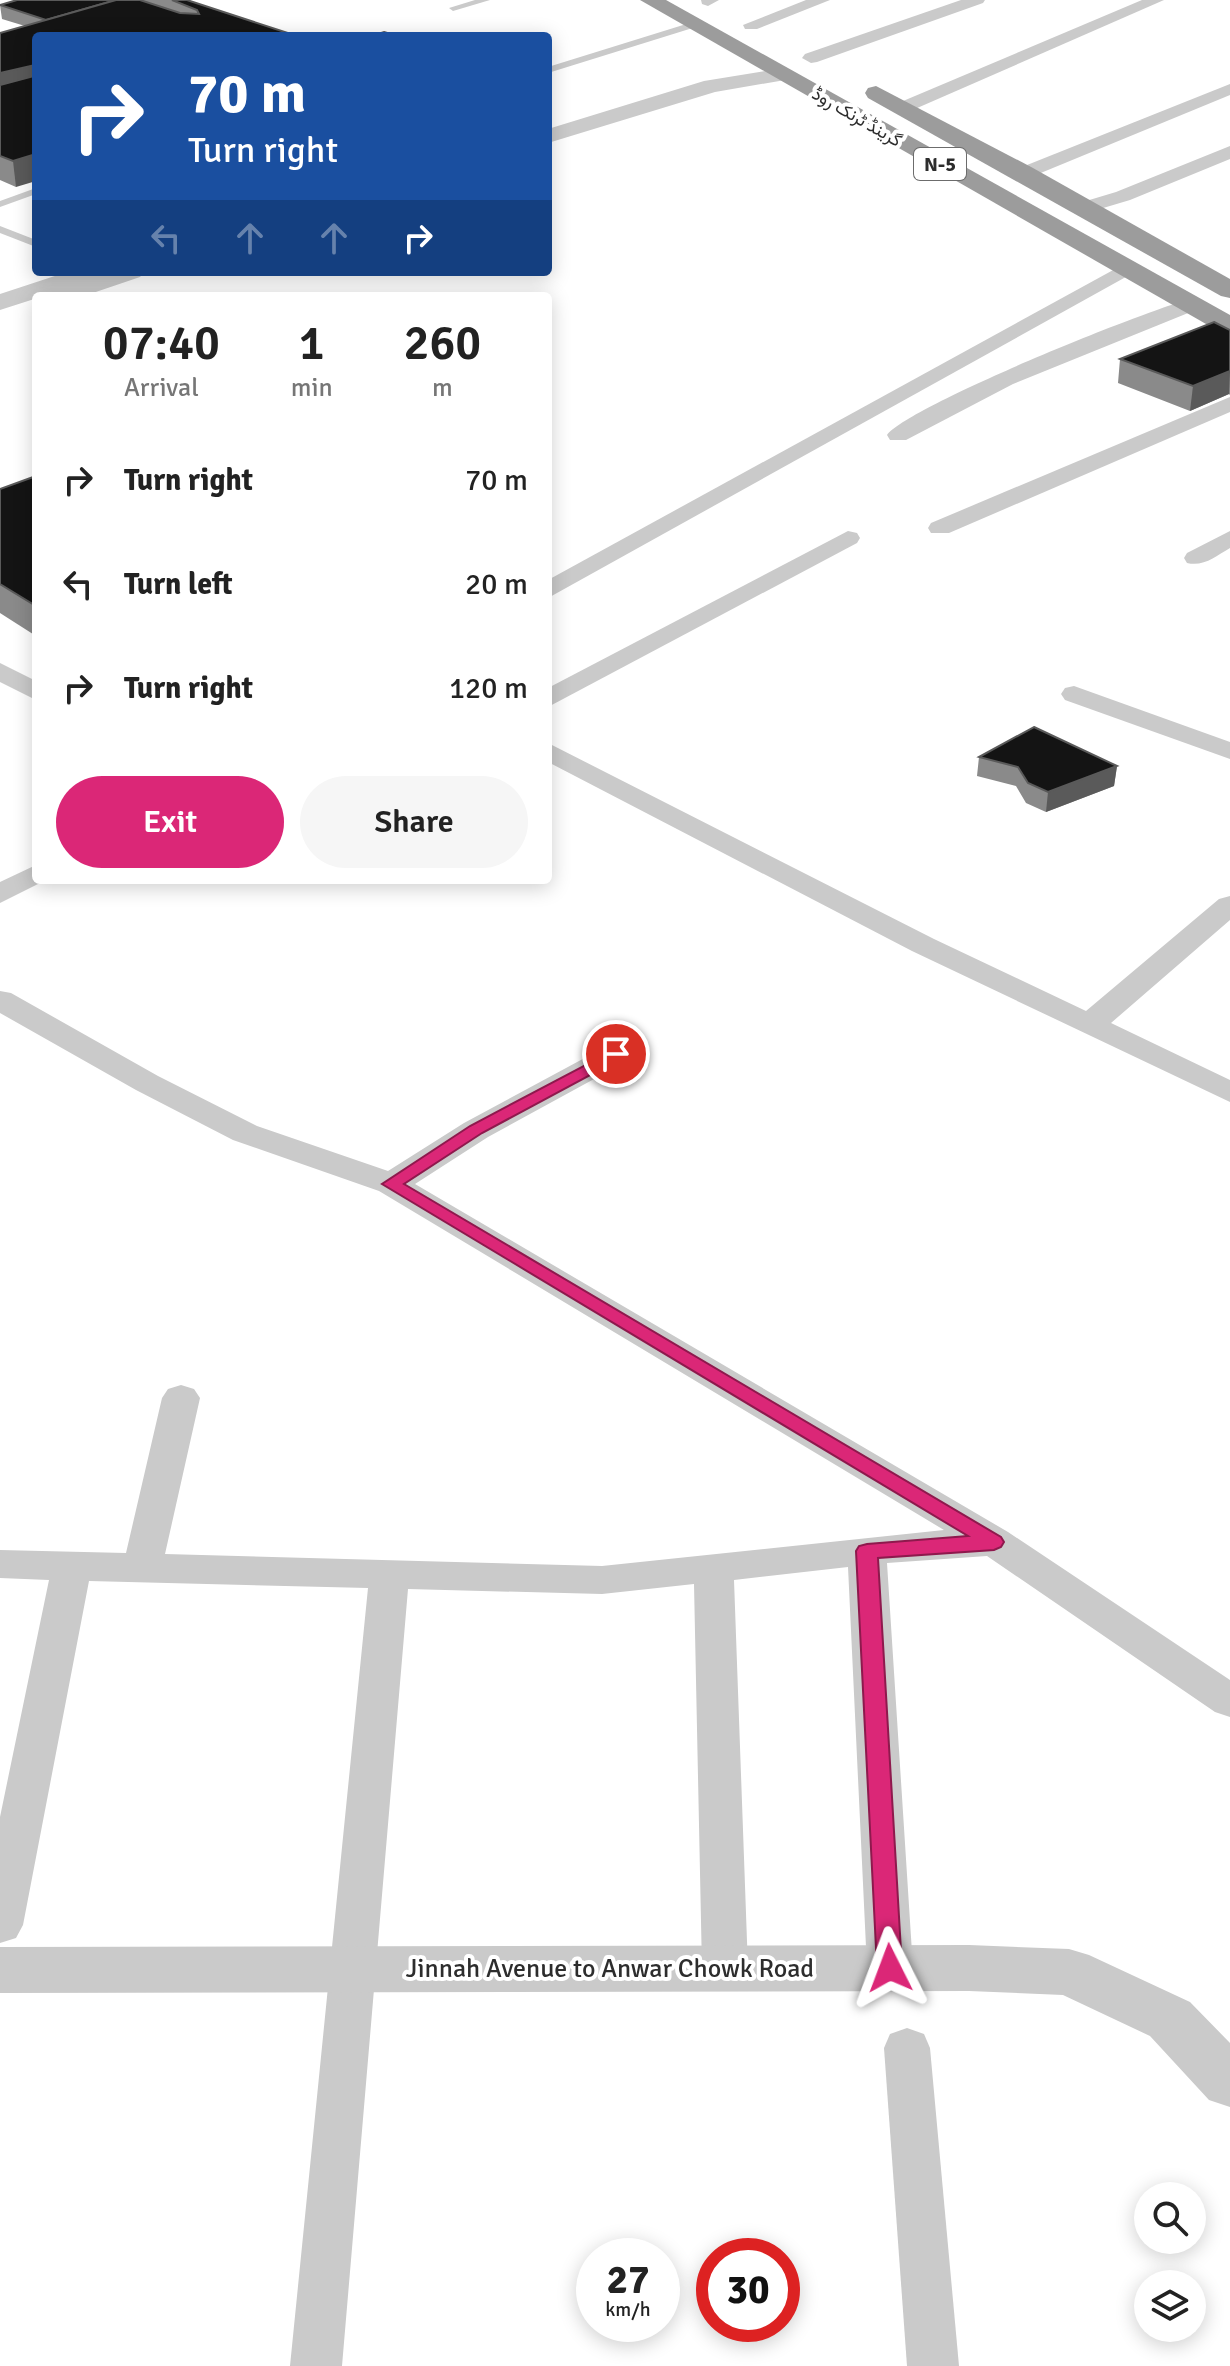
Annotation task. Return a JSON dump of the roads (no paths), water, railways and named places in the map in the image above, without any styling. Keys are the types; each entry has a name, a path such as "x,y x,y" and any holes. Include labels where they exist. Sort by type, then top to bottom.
{"highway":[{"name":"گرینڈ ٹرنک روڈ","path":"651,0 1230,326"},
{"name":"گرینڈ ٹرنک روڈ","path":"708,0 1230,290"},
{"path":"830,102 878,95"}],"street":[{"path":"751,25 822,0"},
{"path":"811,58 977,0"},
{"path":"902,108 1156,0"},
{"path":"552,120 694,78 776,70"},
{"path":"552,135 712,86 776,70"},
{"path":"1024,173 1230,89"},
{"path":"1083,208 1123,196 1230,152"},
{"path":"552,588 1126,269"},
{"path":"0,302 80,276"},
{"path":"70,292 113,276"},
{"path":"0,315 32,304"},
{"path":"898,435 994,385 1191,305"},
{"path":"940,528 1230,404"},
{"path":"552,697 848,538"},
{"path":"1196,558 1230,538"},
{"path":"0,671 32,690"},
{"path":"1074,694 1230,751"},
{"path":"0,698 32,716"},
{"path":"552,753 923,945 1230,1092"},
{"path":"0,894 32,876"},
{"path":"1089,1025 1230,905"},
{"path":"0,1000 147,1083 245,1133 391,1184 994,1542 1230,1701"},
{"path":"391,1184 476,1130 616,1054"},
{"path":"142,1568 181,1398"},
{"path":"0,1564 602,1580 867,1551 994,1542"},
{"path":"867,1551 890,1968"},
{"path":"0,1925 72,1566"},
{"path":"714,1568 725,1969"},
{"path":"316,2366 389,1575"},
{"name":"Jinnah Avenue to Anwar Chowk Road","path":"0,1970 890,1968 1069,1972 1170,2019 1230,2082"},
{"path":"907,2048 933,2366"}],"lane":[{"path":"453,8 486,0"},
{"path":"552,69 696,24"},
{"path":"0,204 32,192"},
{"path":"0,229 32,242"}]}
